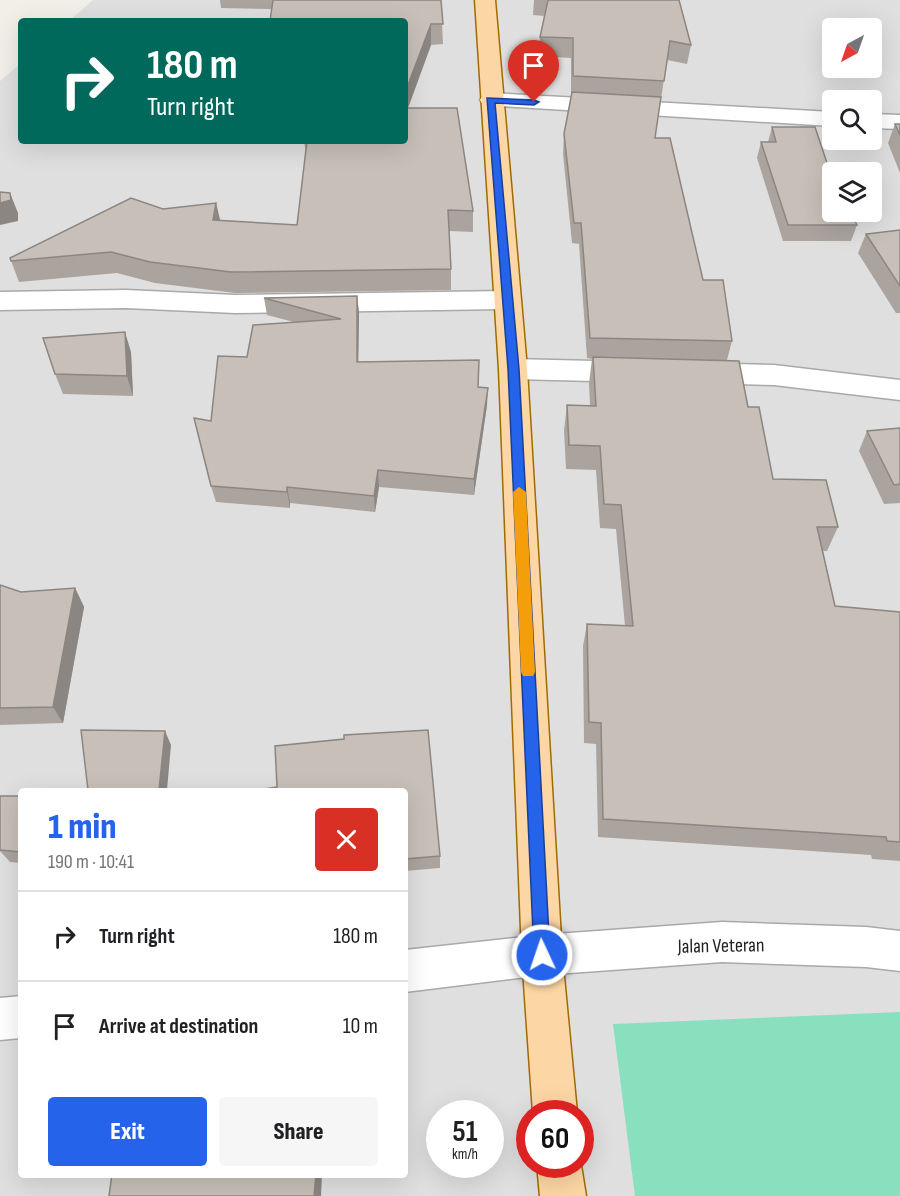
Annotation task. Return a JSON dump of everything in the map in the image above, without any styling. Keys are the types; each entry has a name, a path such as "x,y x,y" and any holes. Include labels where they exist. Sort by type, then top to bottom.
{"main road":[{"path":"485,0 490,100 513,369 542,955 554,1100"},
{"path":"561,1178 562,1196"}],"street":[{"path":"490,100 822,117"},
{"path":"882,121 900,122"},
{"path":"0,301 126,299 235,304 506,300"},
{"path":"513,369 774,375 900,390"},
{"name":"Jalan Veteran","path":"408,971 542,955 722,942 866,947 900,951"},
{"path":"0,1019 18,1017"}],"shaded area":[{"path":"93,0 900,0 900,1196 0,1196 0,81 18,66 18,144 408,144 408,18 72,18"}],"green space":[{"path":"900,1012 900,1196 635,1196 613,1024"}],"building":[{"path":"273,0 441,0 443,24 431,24 408,85 408,18 270,18"},
{"path":"548,0 679,0 691,45 670,41 664,81 573,76 573,38 540,37"},
{"path":"572,92 661,97 655,138 670,138 703,280 723,280 732,341 590,338 581,223 574,223 564,134"},
{"path":"408,108 457,108 473,211 448,210 451,269 231,272 150,262 111,252 11,261 10,258 131,198 163,209 216,203 213,220 297,225 307,144 408,144"},
{"path":"895,124 900,124 900,135"},
{"path":"772,127 815,127 827,162 822,162 822,222 855,222 857,225 788,225 761,142 776,142"},
{"path":"0,192 10,193 11,200 0,203"},
{"path":"900,230 900,286 866,234"},
{"path":"357,296 357,362 479,360 478,387 488,388 474,479 378,470 374,496 287,487 287,492 211,486 194,418 211,421 218,356 247,357 253,325 341,319 264,298"},
{"path":"125,332 127,376 55,374 43,338"},
{"path":"593,357 739,361 748,407 759,407 773,479 826,480 838,527 817,527 835,606 900,612 900,842 887,841 886,837 603,819 601,723 589,722 587,624 633,626 621,505 604,504 600,446 569,445 567,405 596,406"},
{"path":"900,428 900,484 894,485 867,431"},
{"path":"0,585 21,592 75,588 53,707 0,708"},
{"path":"81,730 165,731 159,788 88,788"},
{"path":"428,730 440,856 408,859 408,788 271,788 277,787 275,746 344,739 344,735"},
{"path":"0,796 18,796 18,852 0,850"},
{"path":"111,1178 316,1178 314,1196 109,1196"}],"slow traffic":[{"path":"519,492 528,672"}],"route":[{"path":"534,102 490,100 513,369 542,955"}]}
